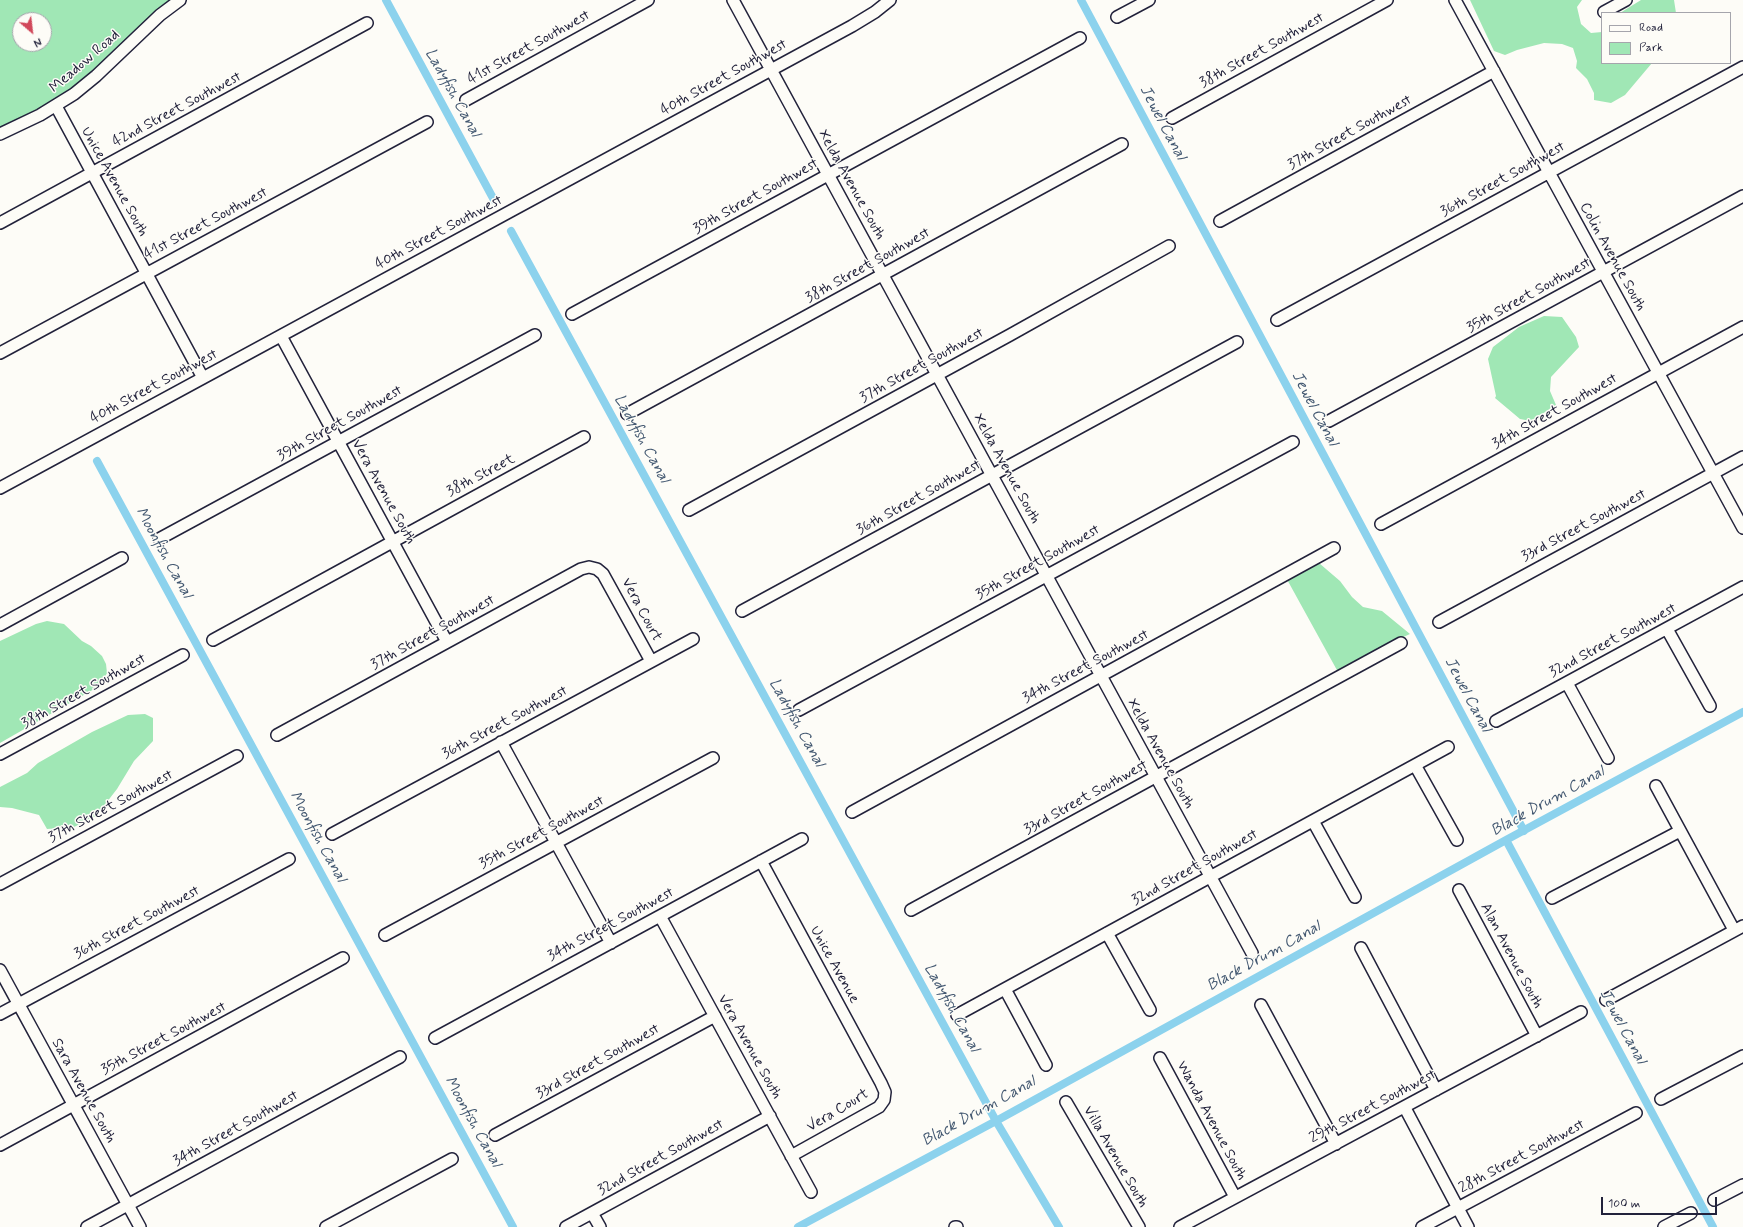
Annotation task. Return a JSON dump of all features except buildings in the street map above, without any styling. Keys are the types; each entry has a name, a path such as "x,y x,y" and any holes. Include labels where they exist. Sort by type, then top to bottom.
{"street":[{"name":"Meadow Road","path":"0,134 56,106 96,76 149,25 180,0"},
{"name":"41st Street Southwest","path":"466,100 648,0"},
{"name":"Xelda Avenue South","path":"733,0 1252,953"},
{"name":"40th Street Southwest","path":"0,488 875,12 890,0"},
{"path":"1117,17 1149,0"},
{"name":"38th Street Southwest","path":"1172,118 1387,0"},
{"name":"Colin Avenue South","path":"1455,0 1743,528"},
{"path":"1604,12 1626,0"},
{"name":"42nd Street Southwest","path":"0,223 367,23"},
{"name":"39th Street Southwest","path":"572,314 1080,38"},
{"name":"36th Street Southwest","path":"1277,320 1743,67"},
{"name":"37th Street Southwest","path":"1220,221 1494,71"},
{"name":"Unice Avenue South","path":"56,106 203,378"},
{"name":"41st Street Southwest","path":"0,353 427,122"},
{"name":"38th Street Southwest","path":"627,414 1122,144"},
{"name":"35th Street Southwest","path":"1329,421 1743,196"},
{"name":"37th Street Southwest","path":"689,510 937,375 1169,246"},
{"name":"34th Street Southwest","path":"1381,524 1743,327"},
{"name":"39th Street Southwest","path":"160,539 535,335"},
{"name":"Vera Avenue South","path":"281,336 448,642"},
{"name":"36th Street Southwest","path":"742,611 1237,342"},
{"name":"38th Street","path":"393,542 584,437"},
{"name":"35th Street Southwest","path":"799,710 1293,442"},
{"name":"33rd Street Southwest","path":"1439,622 1743,457"},
{"path":"213,640 393,542"},
{"name":"34th Street Southwest","path":"852,812 1334,548"},
{"path":"0,625 122,558"},
{"name":"37th Street Southwest","path":"277,735 581,569 593,568 603,574"},
{"name":"Vera Court","path":"603,574 651,661"},
{"name":"32nd Street Southwest","path":"1496,721 1743,587"},
{"path":"1667,629 1710,706"},
{"name":"36th Street Southwest","path":"332,834 693,639"},
{"name":"33rd Street Southwest","path":"911,910 1401,643"},
{"name":"38th Street Southwest","path":"0,754 183,655"},
{"path":"1567,683 1608,758"},
{"path":"501,742 611,943"},
{"name":"32nd Street Southwest","path":"957,1015 1448,747"},
{"name":"37th Street Southwest","path":"0,884 236,756"},
{"name":"35th Street Southwest","path":"385,935 713,758"},
{"path":"1415,765 1457,840"},
{"path":"1606,1000 1738,928 1680,831 1656,786"},
{"path":"1313,821 1355,897"},
{"path":"1552,898 1680,831"},
{"name":"34th Street Southwest","path":"435,1038 802,839"},
{"name":"36th Street Southwest","path":"0,1014 289,858"},
{"name":"Unice Avenue","path":"761,862 882,1083"},
{"name":"Alan Avenue South","path":"1459,890 1537,1036"},
{"name":"Vera Avenue South","path":"660,916 811,1192"},
{"path":"1107,933 1150,1010"},
{"path":"1361,948 1436,1090"},
{"name":"35th Street Southwest","path":"0,1145 343,958"},
{"name":"Sara Avenue South","path":"0,970 140,1227"},
{"path":"1005,988 1046,1065"},
{"path":"1262,1005 1336,1144"},
{"name":"29th Street Southwest","path":"1180,1227 1405,1108 1581,1012"},
{"name":"33rd Street Southwest","path":"495,1135 715,1016"},
{"path":"1661,1100 1743,1056"},
{"name":"34th Street Southwest","path":"87,1227 400,1057"},
{"name":"Wanda Avenue South","path":"1160,1058 1235,1198"},
{"name":"Vera Court","path":"791,1156 879,1107 884,1100 885,1092 882,1083"},
{"name":"Villa Avenue South","path":"1066,1102 1139,1227"},
{"path":"1405,1108 1468,1227"},
{"name":"28th Street Southwest","path":"1422,1227 1636,1113"},
{"name":"32nd Street Southwest","path":"566,1227 770,1116"},
{"path":"326,1227 452,1159"},
{"path":"1714,1200 1743,1185"},
{"path":"592,1213 600,1227"},
{"path":"1664,1227 1691,1213"}],"green space":[{"path":"0,0 180,0 121,51 73,102 17,132 0,139"},
{"path":"1470,0 1582,0 1577,7 1581,24 1591,33 1601,32 1601,64 1651,64 1625,95 1611,103 1594,100 1594,93 1587,79 1576,68 1577,61 1573,48 1562,44 1544,43 1517,50 1505,55 1494,51"},
{"path":"1641,0 1674,0 1676,12 1622,12"},
{"path":"1544,316 1562,317 1576,337 1579,347 1551,377 1550,391 1556,405 1531,421 1520,419 1495,398 1496,396 1488,359 1493,347 1519,327"},
{"path":"1319,563 1340,581 1352,597 1363,607 1382,611 1410,634 1388,644 1338,672 1284,574 1296,567"},
{"path":"47,621 64,624 82,641 91,646 102,656 106,664 107,673 101,684 96,688 0,743 0,641 36,624"},
{"path":"145,714 153,718 153,741 134,761 117,789 96,816 74,827 47,829 39,815 12,808 0,807 0,787 27,773 38,763 92,732 128,715"}],"waterway":[{"name":"Ladyfish Canal","path":"386,0 494,200"},
{"name":"Jewel Canal","path":"1081,0 1524,831"},
{"name":"Ladyfish Canal","path":"511,231 996,1121 1059,1227"},
{"name":"Moonfish Canal","path":"97,461 513,1227"},
{"name":"Black Drum Canal","path":"798,1227 996,1121 1506,840 1743,712"},
{"name":"Jewel Canal","path":"1506,840 1713,1227"}]}
